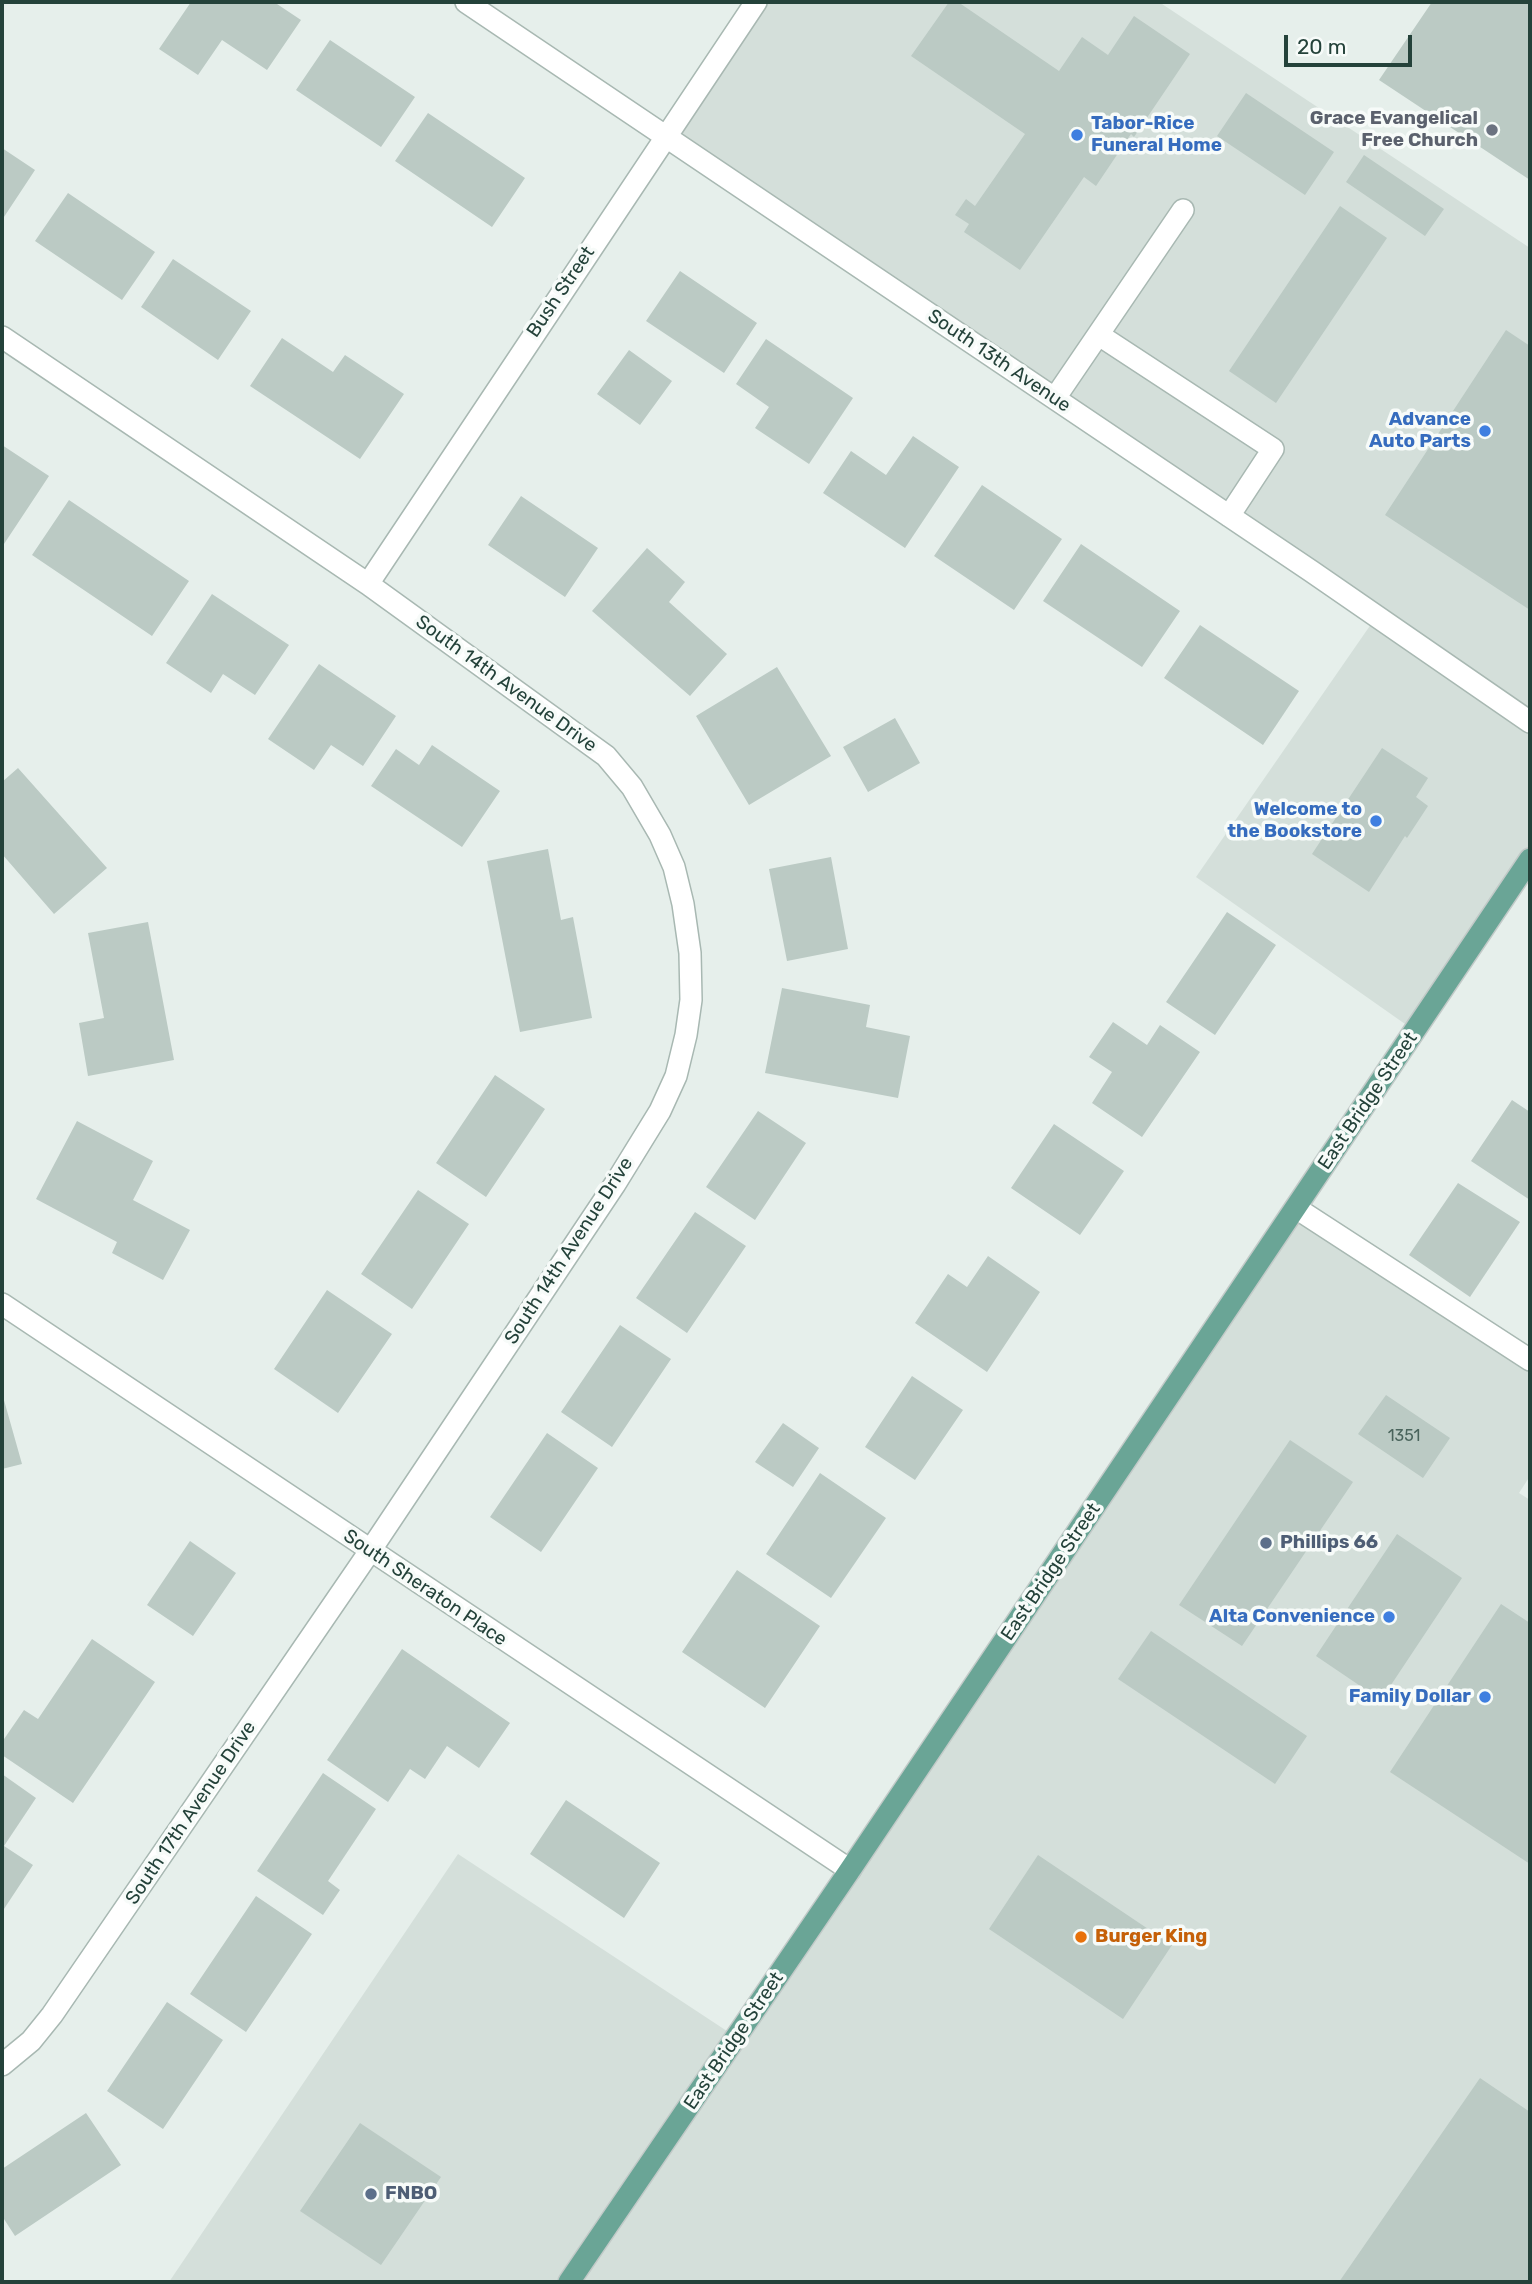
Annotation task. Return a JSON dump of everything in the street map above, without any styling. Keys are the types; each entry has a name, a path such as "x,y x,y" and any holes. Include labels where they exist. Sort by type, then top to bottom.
{"main road":[{"name":"East Bridge Street","path":"569,2282 850,1870 1530,859"}],"street":[{"name":"South 13th Avenue","path":"466,2 1055,398 1530,722"},
{"name":"Bush Street","path":"368,584 664,136 756,2"},
{"path":"1055,398 1183,210"},
{"path":"1099,335 1273,449 1229,516"},
{"name":"South 14th Avenue Drive","path":"2,337 368,584 588,741 606,756 632,787 660,835 674,867 690,953 691,1000 676,1076 660,1111 615,1184 370,1551"},
{"path":"1296,1208 1530,1360"},
{"name":"South Sheraton Place","path":"2,1304 850,1870"},
{"name":"South 17th Avenue Drive","path":"2,2065 31,2041 52,2015 370,1551"}],"shaded area":[{"path":"756,2 1159,2 1530,248 1530,859 1415,1031 1196,877 1376,617 665,136"},
{"path":"1296,1208 1530,1360 1530,1476 1519,1493 1530,1500 1530,2282 169,2282 458,1854 736,2037"}],"building":[{"path":"191,2 274,2 301,20 267,70 222,40 198,75 159,49"},
{"name":"Tabor-Rice Funeral Home","path":"949,2 958,2 1059,71 1082,37 1108,55 1134,16 1190,54 1134,137 1131,134 1096,186 1084,177 1020,270 964,232 969,224 955,215 966,199 975,206 1025,134 911,56"},
{"name":"Grace Evangelical Free Church","path":"1432,2 1530,4 1530,180 1379,80"},
{"path":"330,40 415,97 381,147 296,90"},
{"path":"1246,93 1334,152 1305,195 1217,136"},
{"path":"428,113 525,178 492,227 395,161"},
{"path":"2,148 35,170 2,220"},
{"path":"1364,155 1444,209 1425,236 1346,182"},
{"path":"68,193 155,252 122,300 35,241"},
{"path":"1340,206 1387,238 1276,403 1229,371"},
{"path":"173,259 251,311 218,360 141,307"},
{"path":"680,271 757,323 724,373 646,321"},
{"name":"Advance Auto Parts","path":"1506,330 1530,346 1530,610 1385,515"},
{"path":"282,338 333,372 345,355 404,394 360,459 250,386"},
{"path":"766,339 853,398 809,464 755,428 769,407 736,384"},
{"path":"629,350 672,381 640,425 597,394"},
{"path":"913,436 959,467 905,548 823,493 851,451 886,475"},
{"path":"2,445 49,476 2,547"},
{"path":"982,485 1062,539 1014,610 934,556"},
{"path":"521,496 598,548 565,597 488,545"},
{"path":"69,500 189,581 152,636 32,555"},
{"path":"1081,544 1180,611 1142,667 1043,601"},
{"path":"647,548 685,582 669,602 727,654 690,696 592,611"},
{"path":"212,594 289,645 255,695 223,674 211,693 166,663"},
{"path":"1200,625 1299,691 1263,745 1164,678"},
{"path":"319,664 396,716 363,766 331,745 314,770 268,739"},
{"path":"777,667 831,756 749,805 696,716"},
{"path":"895,718 920,763 868,792 843,747"},
{"path":"432,745 500,791 462,847 371,786 396,749 419,765"},
{"name":"Welcome to the Bookstore","path":"1382,748 1428,778 1416,797 1428,806 1369,892 1312,854"},
{"path":"18,768 107,868 54,914 2,854 2,782"},
{"path":"548,849 561,920 573,917 592,1018 520,1032 487,861"},
{"path":"831,857 848,949 787,961 769,869"},
{"path":"1227,912 1276,945 1215,1035 1166,1002"},
{"path":"148,922 174,1060 88,1076 79,1023 104,1018 88,933"},
{"path":"782,988 870,1005 866,1027 910,1036 898,1098 765,1073"},
{"path":"1113,1022 1147,1045 1160,1025 1200,1052 1142,1137 1092,1103 1112,1072 1089,1057"},
{"path":"495,1075 545,1109 486,1197 436,1163"},
{"path":"1512,1100 1530,1112 1530,1200 1471,1161"},
{"path":"758,1111 806,1143 755,1220 706,1187"},
{"path":"77,1121 153,1161 133,1200 190,1230 163,1280 112,1253 117,1242 36,1199"},
{"path":"1054,1124 1124,1171 1080,1235 1011,1188"},
{"path":"1458,1183 1520,1222 1470,1297 1409,1255"},
{"path":"418,1190 469,1224 412,1309 361,1274"},
{"path":"695,1212 746,1246 687,1333 636,1298"},
{"path":"988,1256 1040,1292 987,1372 915,1323 948,1274 967,1287"},
{"path":"327,1290 392,1334 338,1413 274,1369"},
{"path":"620,1325 671,1359 612,1447 561,1412"},
{"path":"912,1376 963,1410 915,1480 865,1447"},
{"path":"2,1393 22,1464 2,1469"},
{"path":"1386,1395 1450,1438 1423,1478 1358,1434"},
{"path":"783,1423 819,1448 793,1487 755,1462"},
{"path":"547,1433 598,1468 541,1552 490,1517"},
{"name":"Phillips 66","path":"1290,1440 1353,1482 1242,1646 1179,1605"},
{"path":"820,1473 886,1518 831,1598 766,1554"},
{"name":"Alta Convenience","path":"1397,1534 1462,1578 1381,1700 1316,1656"},
{"path":"190,1541 236,1573 193,1636 147,1605"},
{"path":"737,1570 820,1626 765,1708 682,1652"},
{"name":"Family Dollar","path":"1501,1604 1530,1623 1530,1864 1390,1772"},
{"path":"1151,1631 1307,1736 1275,1784 1118,1679"},
{"path":"92,1639 155,1682 73,1803 2,1755 2,1742 24,1710 38,1719"},
{"path":"402,1649 510,1723 479,1768 447,1746 425,1779 410,1769 388,1802 327,1760"},
{"path":"323,1773 376,1809 328,1881 340,1890 323,1915 257,1871"},
{"path":"2,1774 36,1798 4,1846 33,1865 2,1912"},
{"path":"566,1800 660,1863 624,1918 530,1854"},
{"name":"Burger King","path":"1038,1855 1172,1945 1123,2019 989,1929"},
{"path":"256,1896 312,1934 246,2032 190,1994"},
{"path":"167,2002 223,2040 163,2129 107,2091"},
{"path":"1480,2078 1530,2112 1530,2282 1339,2282"},
{"path":"86,2113 121,2165 15,2236 2,2216 2,2169"},
{"name":"FNBO","path":"360,2123 441,2177 381,2265 300,2211"}],"place":[{"name":"Grace Evangelical Free Church","path":"1492,130"},
{"name":"Tabor-Rice Funeral Home","path":"1077,135"},
{"name":"Advance Auto Parts","path":"1485,431"},
{"name":"Welcome to the Bookstore","path":"1376,821"},
{"name":"Phillips 66","path":"1266,1543"},
{"name":"Alta Convenience","path":"1389,1617"},
{"name":"Family Dollar","path":"1485,1697"},
{"name":"Burger King","path":"1081,1937"},
{"name":"FNBO","path":"371,2194"}]}
